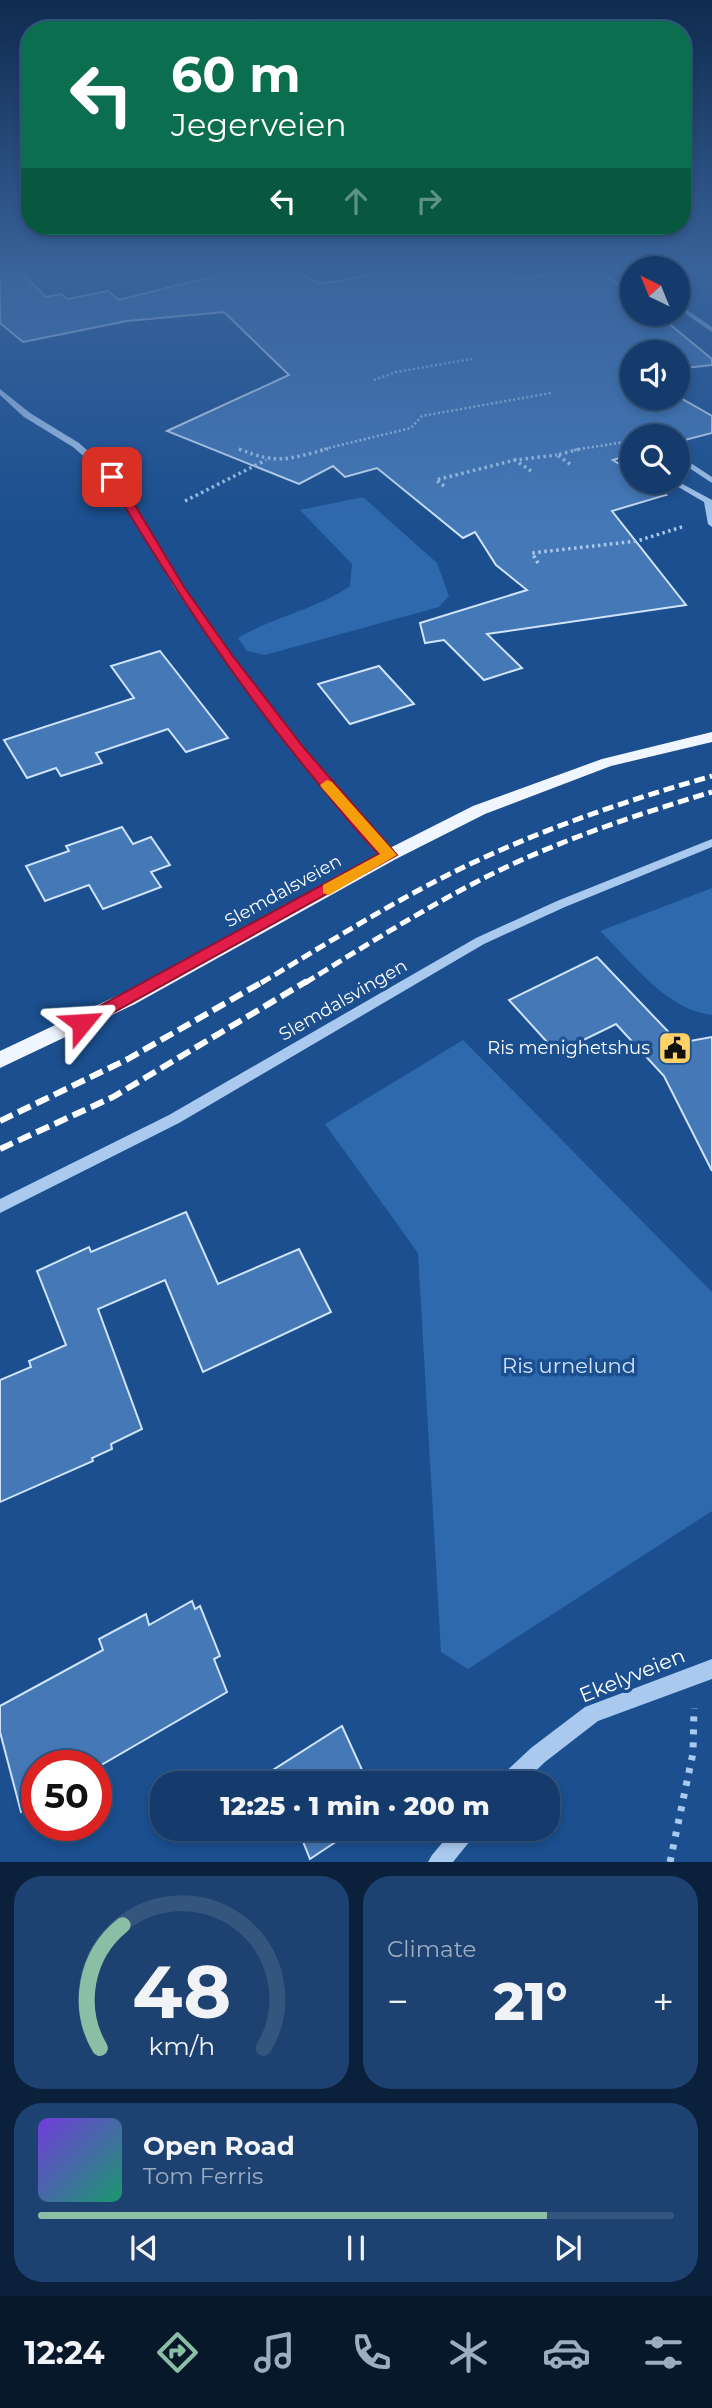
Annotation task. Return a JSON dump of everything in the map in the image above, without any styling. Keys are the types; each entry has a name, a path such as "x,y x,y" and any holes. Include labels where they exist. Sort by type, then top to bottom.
{"main road":[{"name":"Slemdalsveien","path":"0,1060 128,999 390,855 479,810 607,762 712,737"}],"street":[{"path":"0,391 27,415 76,445 112,477 178,587 228,657 299,751 372,839 390,855"},
{"path":"690,465 712,481"},
{"path":"690,491 710,503 710,520"},
{"name":"Slemdalsvingen","path":"0,1206 174,1119 480,941 561,904 712,843"},
{"name":"Ekelyveien","path":"521,1771 592,1714 712,1669"},
{"path":"439,1862 457,1841"}],"path":[{"path":"374,380 396,372 472,359"},
{"path":"185,501 266,460 289,459 403,431 416,425 422,416 551,393"},
{"path":"444,486 436,480 515,460 557,455 598,444 620,443"},
{"path":"239,449 266,460"},
{"path":"557,455 570,464"},
{"path":"515,460 531,471"},
{"path":"538,563 532,553 637,541 710,520"},
{"path":"670,1862 693,1753 693,1677"}],"green space":[{"path":"363,497 437,563 449,596 439,607 265,655 247,651 238,638 324,601 350,586 352,564 300,510"},
{"path":"712,888 712,1015 679,1004 665,994 600,931"},
{"name":"Ris urnelund","path":"463,1040 712,1292 712,1511 468,1669 441,1652 418,1253 325,1124"}],"building":[{"path":"268,355 620,355 620,410 690,410 690,403 712,416 712,433 690,439 690,424 620,424 620,458 613,460 620,464 620,494 666,495 612,511 686,605 487,634 522,668 484,680 444,640 425,643 420,623 527,590 496,565 475,532 463,538 377,468 345,477 333,466 299,484 167,431 289,375"},
{"path":"690,355 707,355 712,359 712,365 690,368"},
{"path":"160,651 228,738 186,752 168,729 96,753 102,763 61,776 56,768 27,778 4,740 134,698 111,666"},
{"path":"379,666 414,704 350,724 318,684"},
{"path":"122,827 133,844 151,837 170,865 151,872 161,887 103,909 89,885 45,901 26,866 69,851 66,846"},
{"name":"Ris menighetshus","path":"597,957 679,1043 712,1037 712,1171 664,1076 616,1024 557,1053 509,1000"},
{"path":"186,1212 218,1284 299,1249 331,1312 203,1372 165,1280 98,1309 142,1429 111,1444 112,1449 92,1458 93,1461 0,1502 0,1380 31,1367 29,1361 66,1345 37,1271 89,1247 91,1252"},
{"path":"192,1601 195,1609 200,1606 220,1656 214,1659 227,1692 112,1759 112,1750 21,1750 21,1812 0,1732 0,1706 103,1650 99,1639 146,1614 149,1625"},
{"path":"342,1726 363,1771 273,1771"},
{"path":"303,1841 337,1841 310,1859"}],"railway":[{"path":"261,983 413,893 496,852 587,816 712,776"},
{"path":"305,983 424,911 498,871 603,827 712,792"},
{"path":"0,1121 128,1059 264,981"},
{"path":"0,1149 113,1097 307,981"}],"slow traffic":[{"path":"327,785 372,839 390,855 329,889"}],"place":[{"name":"Ris menighetshus","path":"675,1048"}],"route":[{"path":"82,1023 390,855 372,839 299,751 228,657 178,587 112,477"}]}
